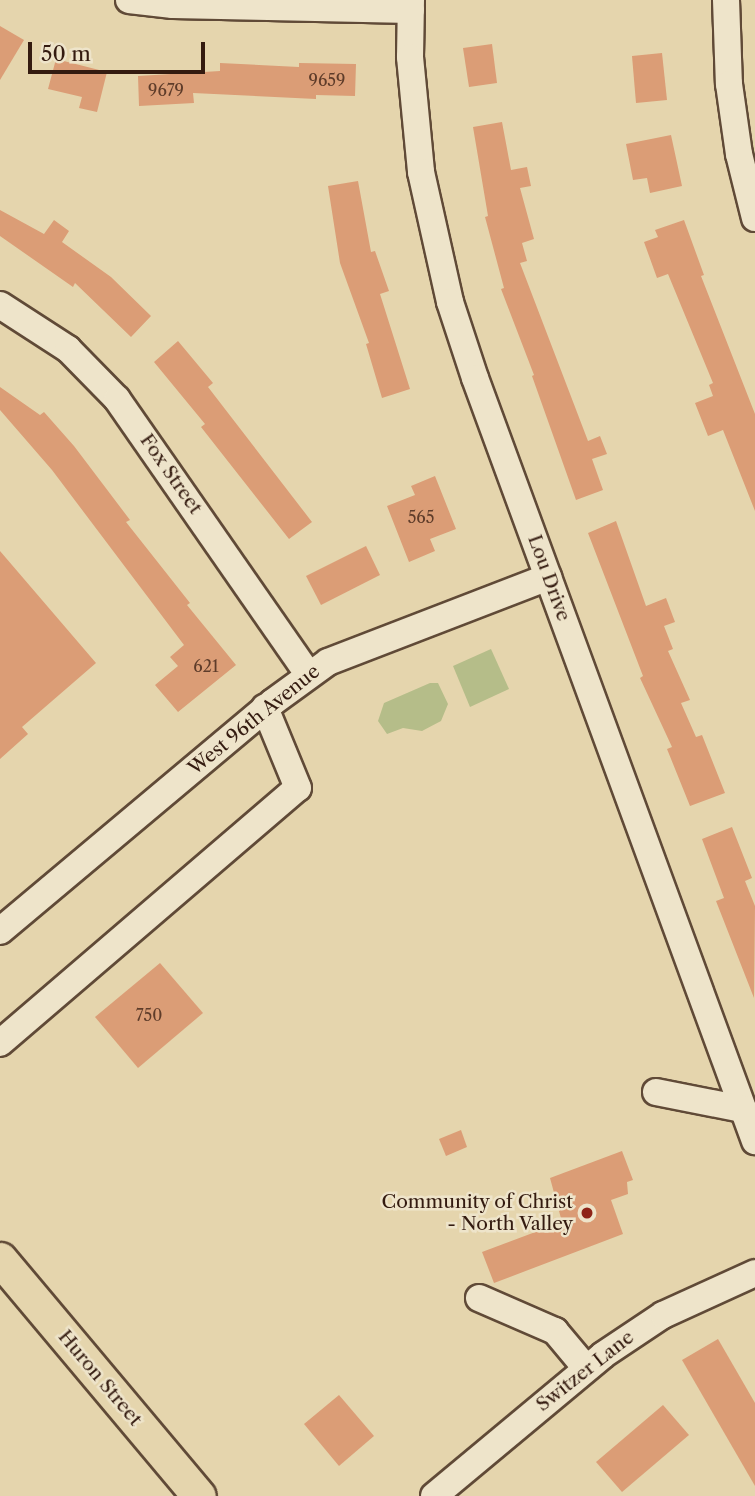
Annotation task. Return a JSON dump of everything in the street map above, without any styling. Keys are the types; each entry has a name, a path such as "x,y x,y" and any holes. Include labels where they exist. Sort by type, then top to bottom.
{"main road":[{"name":"Huron Street","path":"0,1259 199,1496"}],"street":[{"path":"129,0 173,5 411,5"},
{"path":"726,0 729,84 739,154 755,218"},
{"name":"Lou Drive","path":"411,5 410,57 421,172 450,302 548,578 755,1141"},
{"name":"Fox Street","path":"0,305 68,349 117,399 308,674"},
{"name":"West 96th Avenue","path":"0,931 308,674 344,654 548,578"},
{"path":"0,1043 298,788 265,708"},
{"path":"656,1092 743,1109"},
{"name":"Switzer Lane","path":"434,1496 586,1367 663,1315 755,1273"},
{"path":"479,1298 555,1331 586,1367"}],"green space":[{"path":"491,649 509,689 470,707 453,666"},
{"path":"430,683 438,683 448,704 441,721 422,731 403,728 387,734 378,721 384,703"}],"building":[{"path":"0,26 24,40 0,80"},
{"path":"492,44 497,83 469,87 463,48"},
{"path":"662,53 667,100 636,103 632,56"},
{"path":"56,59 107,72 97,112 79,108 82,97 48,89"},
{"path":"220,63 299,67 299,63 356,64 355,96 316,95 316,99 193,93 194,103 139,106 138,76 220,71"},
{"path":"502,122 511,170 527,167 531,186 520,188 534,239 522,243 527,261 520,263 588,441 600,436 607,454 592,459 603,490 576,500 532,376 534,375 501,289 504,288 485,217 488,216 473,127"},
{"path":"671,135 682,186 650,193 647,178 633,180 626,144"},
{"path":"358,181 371,252 375,251 389,291 380,294 410,389 382,398 366,344 369,343 340,263 328,186"},
{"path":"0,210 44,234 54,220 69,231 62,242 111,277 151,316 131,337 75,283 73,287 0,236"},
{"path":"684,220 704,275 701,276 755,414 755,511 723,430 708,436 695,403 713,396 709,385 713,383 668,274 657,278 644,242 658,237 655,230"},
{"path":"178,341 213,383 208,387 312,522 289,539 201,427 205,424 154,362"},
{"path":"0,387 40,415 44,412 74,446 130,520 126,522 190,603 187,605 236,665 178,712 155,685 178,666 170,657 184,645 52,470 0,410"},
{"path":"435,476 456,529 430,539 435,551 409,562 387,506 415,495 411,486"},
{"path":"616,521 646,606 666,598 675,622 664,626 673,649 668,651 690,700 681,703 696,737 702,735 725,793 690,806 667,749 672,747 640,678 643,676 588,533"},
{"path":"366,546 380,575 321,605 306,576"},
{"path":"0,551 96,663 22,727 28,734 0,759"},
{"path":"732,827 752,878 745,881 755,906 754,998 716,901 724,898 702,839"},
{"path":"160,963 203,1013 138,1068 95,1017"},
{"path":"461,1130 467,1147 446,1156 439,1139"},
{"name":"Community of Christ - North Valley","path":"622,1151 633,1180 627,1182 628,1194 611,1200 623,1234 494,1283 482,1252 562,1222 550,1178"},
{"path":"718,1339 755,1403 755,1486 682,1360"},
{"path":"339,1395 374,1436 339,1466 304,1424"},
{"path":"663,1405 689,1435 622,1492 596,1462"}],"place":[{"name":"Community of Christ - North Valley","path":"587,1213"}]}
